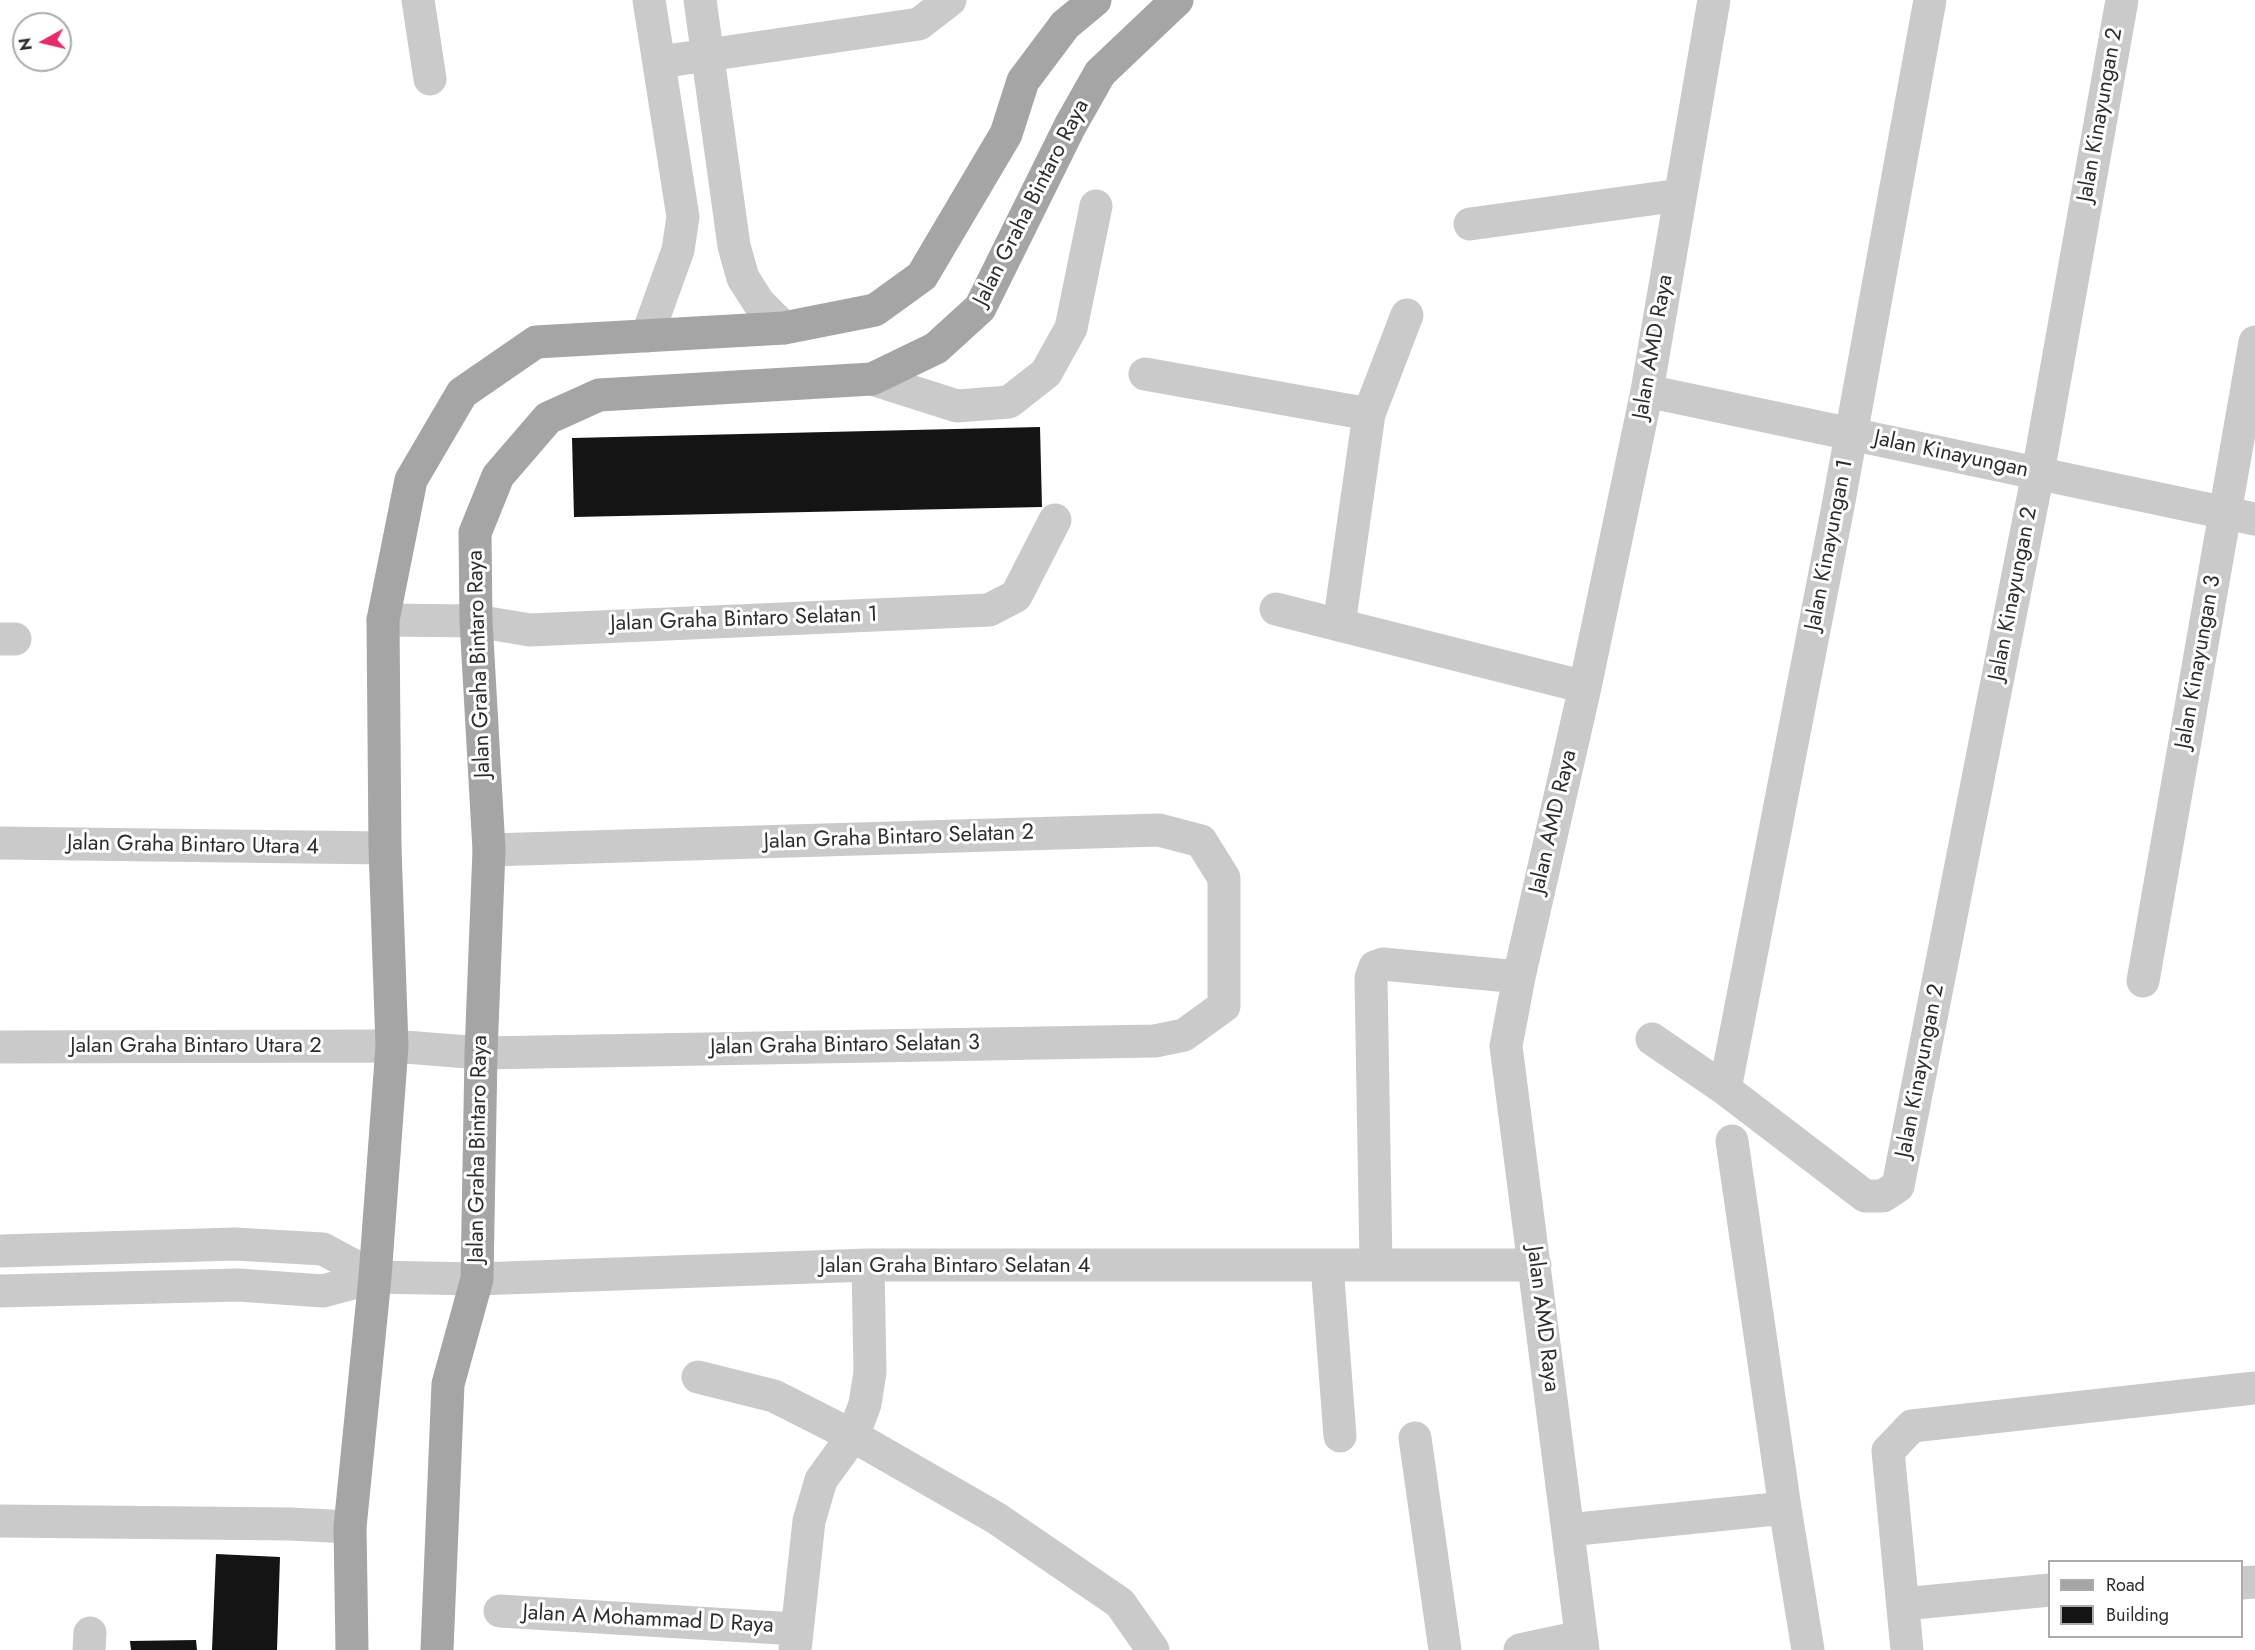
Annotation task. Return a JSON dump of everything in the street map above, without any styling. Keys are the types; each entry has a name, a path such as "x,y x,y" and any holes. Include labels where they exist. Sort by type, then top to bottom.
{"main road":[{"path":"352,1650 350,1527 375,1277 392,1046 385,848 383,620 411,480 462,393 536,342 784,328 876,310 922,276 1006,134 1023,81 1065,25 1095,0"},
{"name":"Jalan Graha Bintaro Raya","path":"437,1650 448,1384 477,1279 481,1053 489,850 476,621 475,533 498,476 548,418 599,395 872,379 936,348 980,308 1070,126 1100,73 1177,0"}],"street":[{"path":"418,0 430,79"},
{"path":"647,336 678,250 683,217 649,0"},
{"path":"700,0 734,246 743,278 759,303 784,328"},
{"path":"660,62 707,55 917,12 950,0"},
{"name":"Jalan AMD Raya","path":"1582,1643 1506,1046 1519,977 1585,687 1647,391 1713,0"},
{"name":"Jalan Kinayungan 1","path":"1725,1089 1851,433 1930,0"},
{"name":"Jalan Kinayungan 2","path":"1725,1089 1865,1196 1883,1196 1898,1186 2038,473 2122,0"},
{"path":"1470,224 1680,195"},
{"path":"872,379 957,406 1009,402 1046,373 1071,328 1096,206"},
{"path":"683,217 730,214"},
{"path":"1339,625 1369,414 1407,315"},
{"name":"Jalan Kinayungan 3","path":"2142,981 2240,516 2255,342"},
{"path":"1145,374 1369,414"},
{"name":"Jalan Kinayungan","path":"1647,391 2240,516"},
{"name":"Jalan Graha Bintaro Selatan 1","path":"383,620 476,621 530,630 989,610 1016,596 1055,520"},
{"path":"1276,609 1585,687"},
{"name":"Jalan Graha Bintaro Selatan 2","path":"489,850 1159,830 1201,841 1224,878 1224,941"},
{"name":"Jalan Graha Bintaro Utara 4","path":"0,843 385,848"},
{"name":"Jalan Graha Bintaro Selatan 3","path":"392,1046 481,1053 1155,1041 1184,1035 1224,1006 1224,941"},
{"path":"1376,1265 1371,978 1376,967 1383,964 1519,977"},
{"path":"1652,1039 1725,1089"},
{"name":"Jalan Graha Bintaro Utara 2","path":"0,1047 392,1046"},
{"path":"1732,1141 1808,1650"},
{"path":"0,1251 235,1244 323,1249 375,1277"},
{"name":"Jalan Graha Bintaro Selatan 4","path":"375,1277 477,1279 868,1265 1535,1265"},
{"name":"Jalan A Mohammad D Raya","path":"500,1611 795,1639 809,1521 821,1480 853,1436 865,1404 870,1372 868,1265"},
{"path":"1327,1265 1340,1436"},
{"path":"0,1291 238,1285 323,1291 375,1277"},
{"path":"698,1377 774,1396 853,1436 996,1518 1120,1603 1153,1650"},
{"path":"1907,1650 1888,1451 1912,1426 2255,1388"},
{"path":"1415,1438 1445,1650"},
{"path":"1568,1530 1785,1508"},
{"path":"0,1521 290,1524 350,1527"},
{"path":"1903,1604 2048,1590"},
{"path":"1520,1650 1582,1643"}],"building":[{"path":"1040,427 1042,507 574,517 572,438"},
{"path":"216,1554 280,1557 277,1650 212,1650"},
{"path":"196,1640 197,1650 131,1650 130,1641"}]}
